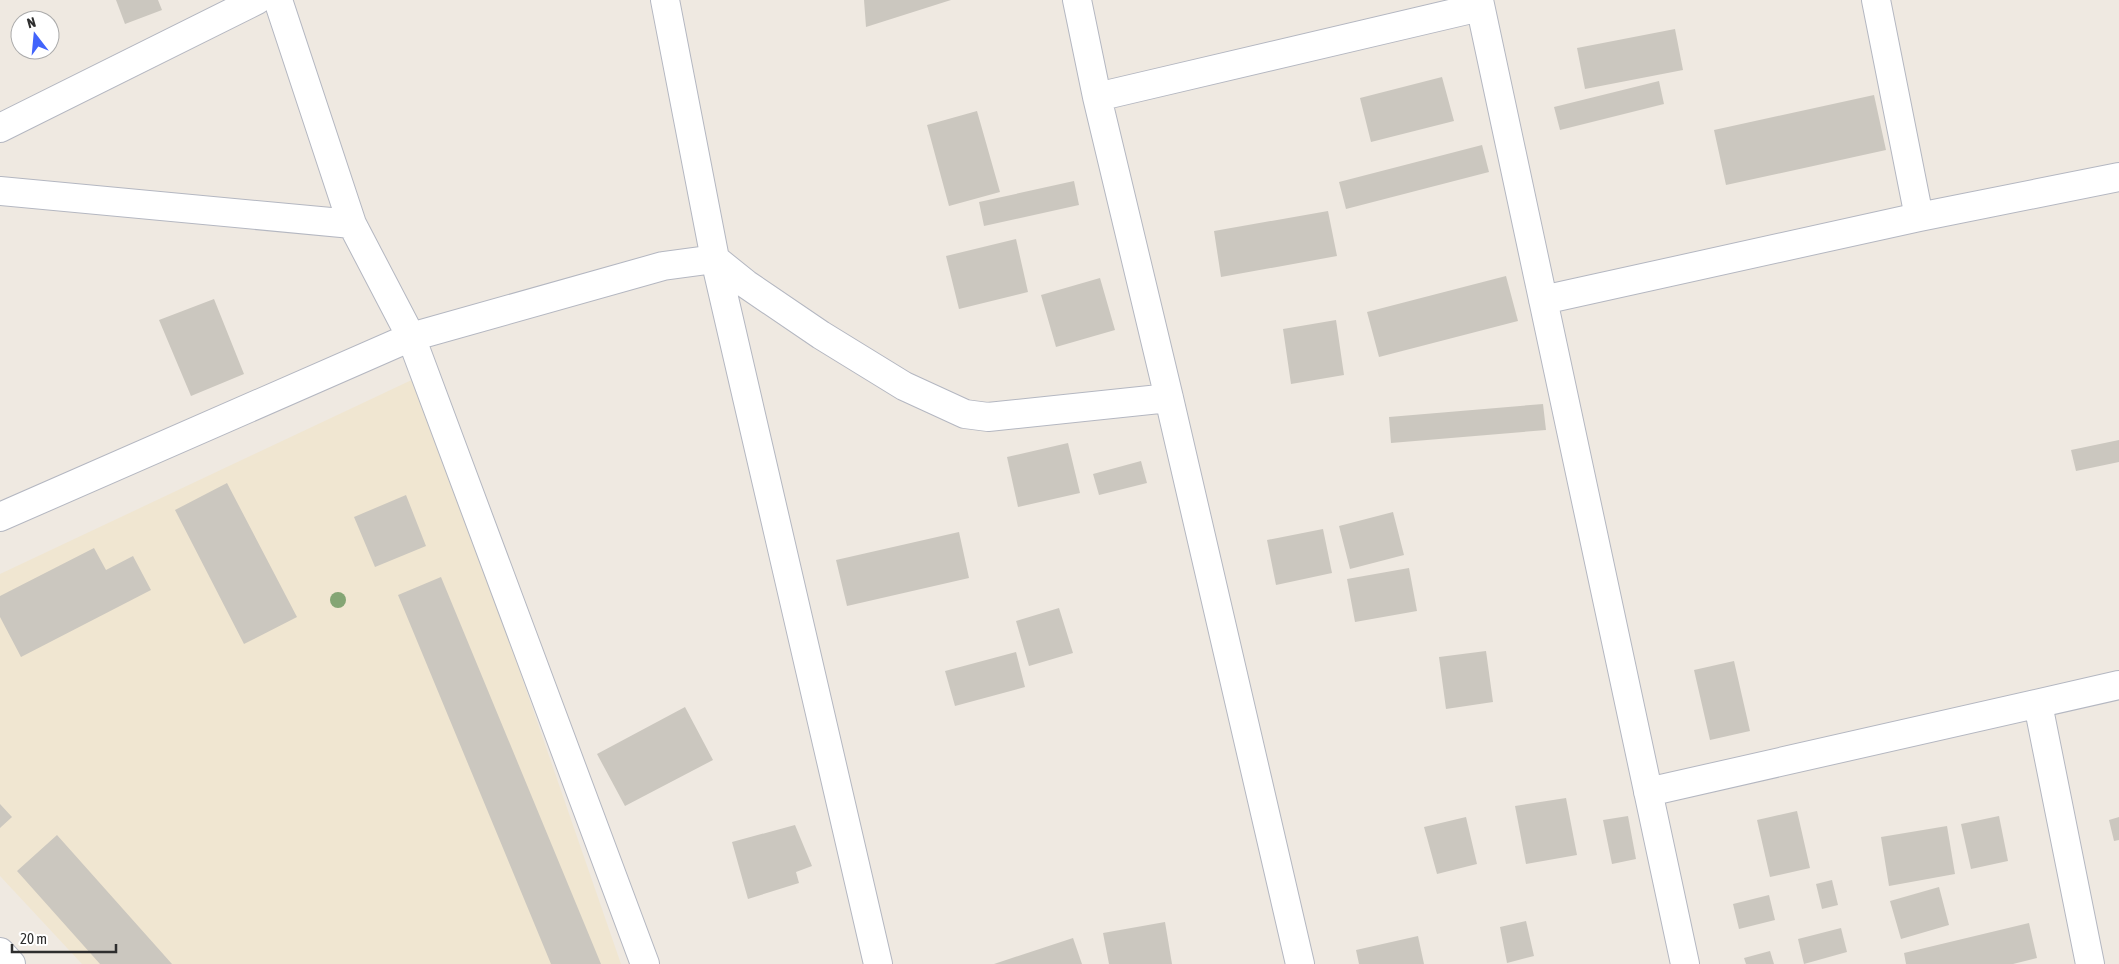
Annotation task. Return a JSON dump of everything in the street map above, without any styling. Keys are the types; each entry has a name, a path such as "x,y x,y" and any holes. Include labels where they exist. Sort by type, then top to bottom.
{"street":[{"path":"0,128 257,0"},
{"path":"278,0 352,224 411,337 645,964"},
{"path":"665,0 715,259 878,964"},
{"path":"1078,0 1097,97 1300,964"},
{"path":"1876,0 1919,217"},
{"path":"1097,97 1479,4 1685,964"},
{"path":"1543,300 1919,217 2119,178"},
{"path":"0,191 352,224"},
{"path":"0,517 411,337 663,266 715,259 746,284 829,340 904,386 966,414 988,417 1169,398"},
{"path":"1648,792 2119,685"},
{"path":"2038,704 2090,964"},
{"path":"0,952 11,964"}],"shaded area":[{"path":"418,377 621,964 82,964 0,876 0,574"}],"building":[{"path":"116,0 158,0 162,10 125,24"},
{"path":"864,0 951,0 866,27"},
{"path":"1675,29 1683,70 1585,89 1577,48"},
{"path":"1442,77 1454,121 1371,142 1360,98"},
{"path":"1659,81 1664,104 1560,130 1554,107"},
{"path":"1874,95 1886,150 1726,185 1714,130"},
{"path":"977,111 1000,192 949,206 927,125"},
{"path":"1482,145 1489,172 1346,209 1339,182"},
{"path":"1074,181 1079,205 984,226 979,202"},
{"path":"1328,211 1337,256 1221,277 1214,231"},
{"path":"1016,239 1028,292 959,309 946,256"},
{"path":"1506,276 1518,321 1379,357 1367,312"},
{"path":"1100,278 1115,330 1056,347 1041,295"},
{"path":"214,299 244,374 191,396 159,320"},
{"path":"1336,320 1344,375 1291,384 1283,329"},
{"path":"1543,404 1546,430 1391,443 1389,417"},
{"path":"2119,440 2119,462 2076,471 2071,450"},
{"path":"1068,443 1080,493 1018,507 1007,457"},
{"path":"1141,461 1147,483 1099,495 1093,474"},
{"path":"227,483 297,617 244,644 175,510"},
{"path":"406,495 426,546 375,567 354,517"},
{"path":"1393,512 1404,555 1350,569 1339,526"},
{"path":"1323,529 1332,573 1276,585 1267,540"},
{"path":"959,532 969,578 847,606 836,560"},
{"path":"94,548 106,570 133,556 151,590 21,657 0,617 0,596"},
{"path":"1409,568 1417,611 1355,622 1347,579"},
{"path":"441,577 601,964 551,964 398,595"},
{"path":"1059,608 1073,653 1029,666 1016,621"},
{"path":"1486,651 1493,702 1446,709 1439,657"},
{"path":"1016,652 1025,687 955,706 945,671"},
{"path":"1734,661 1750,731 1710,740 1694,670"},
{"path":"685,707 713,760 625,806 597,754"},
{"path":"1566,798 1577,855 1526,864 1515,806"},
{"path":"0,804 12,817 0,828"},
{"path":"1797,811 1810,868 1770,877 1757,820"},
{"path":"1628,816 1636,859 1612,864 1603,820"},
{"path":"1999,816 2008,861 1971,869 1961,824"},
{"path":"1466,817 1477,864 1437,874 1424,827"},
{"path":"2119,817 2119,840 2114,841 2109,820"},
{"path":"795,825 812,866 796,872 799,883 748,899 732,842"},
{"path":"1947,826 1955,874 1889,886 1881,837"},
{"path":"57,835 172,964 100,964 17,871"},
{"path":"1832,880 1838,905 1822,909 1816,884"},
{"path":"1939,887 1949,925 1901,939 1890,901"},
{"path":"1769,895 1775,920 1739,929 1733,904"},
{"path":"1526,921 1534,956 1507,963 1500,927"},
{"path":"1165,922 1172,964 1109,964 1103,933"},
{"path":"2029,923 2037,958 2013,964 1906,964 1904,953"},
{"path":"1841,928 1847,952 1804,964 1798,939"},
{"path":"1418,936 1424,964 1359,964 1356,950"},
{"path":"1073,938 1082,964 994,964"},
{"path":"1770,951 1774,964 1746,964 1744,958"}]}
